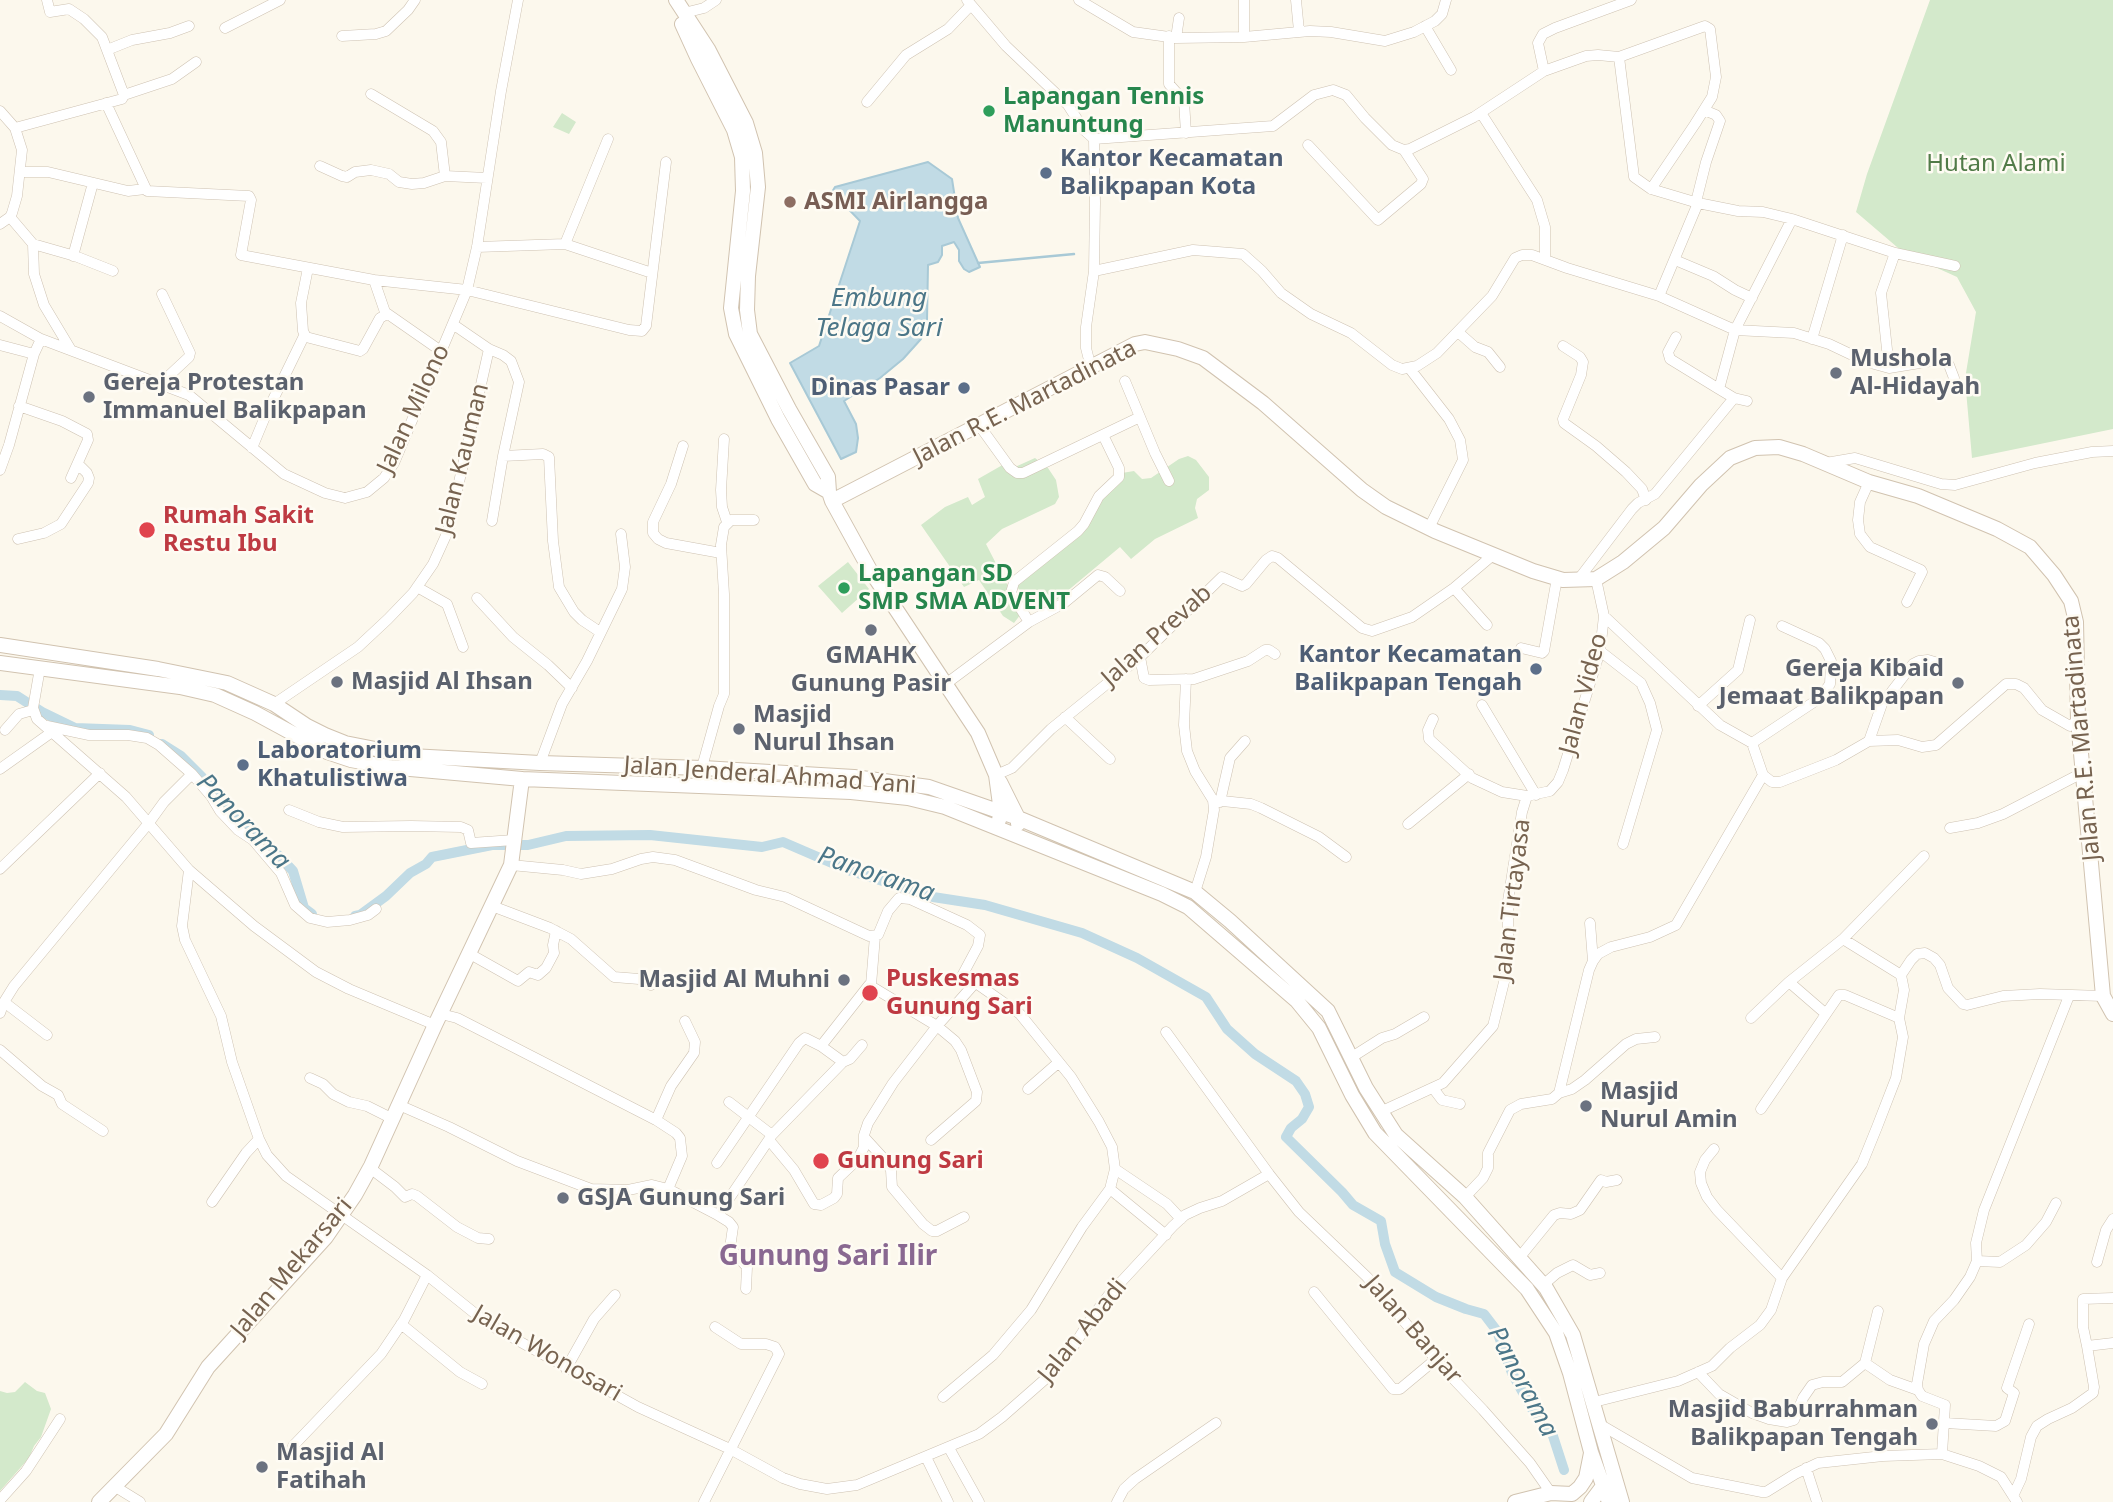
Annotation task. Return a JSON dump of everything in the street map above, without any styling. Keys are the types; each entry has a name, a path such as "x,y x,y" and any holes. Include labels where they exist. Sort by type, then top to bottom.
{"street":[{"path":"47,0 50,12 69,9 102,37 124,95"},
{"path":"225,28 280,0"},
{"path":"342,36 386,32 415,0"},
{"name":"Jalan Milono","path":"0,316 41,339 188,395 284,474 325,493 345,498 367,492 384,478 394,463 467,290 477,247 500,90 518,0"},
{"path":"668,0 734,130 742,157 743,191 731,308 736,334 778,419 815,484 830,497 870,570 978,733 1018,818 1016,836"},
{"path":"676,0 708,49 746,123 755,152 758,187 748,276 747,310 750,334 828,477 830,497"},
{"path":"684,13 704,8 716,0"},
{"path":"1079,0 1133,32 1172,37 1244,37 1299,31 1331,32 1385,41 1425,26 1442,14 1447,0"},
{"path":"1244,0 1244,37"},
{"path":"1296,0 1299,31"},
{"path":"1544,71 1538,43 1543,34 1631,0"},
{"path":"867,102 906,55 948,29 969,3 1006,46 1068,105 1084,130 1094,139 1273,126 1314,95 1333,90 1346,95 1392,145 1404,150 1423,179 1421,184 1378,220 1308,145"},
{"path":"693,27 704,8"},
{"path":"1179,18 1172,37 1169,85 1184,101 1186,133"},
{"path":"107,50 132,40 170,33 189,26"},
{"path":"1425,26 1451,70"},
{"path":"1404,150 1445,133 1481,113 1544,71 1586,56 1619,57 1705,26 1709,27 1716,77 1712,97 1651,189"},
{"path":"1619,57 1634,177 1651,189 1697,203 1792,219 1895,253 1955,266"},
{"path":"15,128 122,99 124,95 172,79 196,62"},
{"path":"371,94 433,131 441,142 445,176"},
{"path":"106,103 145,189 149,192 249,196 251,200 240,254 374,280 467,290 639,331 646,326 666,162"},
{"path":"1660,296 1697,203 1706,162 1720,121 1716,115 1704,110"},
{"path":"0,111 15,128 22,150 17,196 10,217 0,224"},
{"path":"1481,113 1537,200 1545,227 1545,259"},
{"path":"565,244 608,139"},
{"path":"1091,368 1086,348 1086,327 1094,271 1094,139"},
{"path":"320,166 342,176 371,170 389,174 399,182 412,184 445,176 487,178"},
{"path":"20,172 48,172 128,191 145,189"},
{"path":"73,256 93,183"},
{"path":"10,217 33,244 113,271"},
{"path":"1719,389 1735,330 1792,219"},
{"path":"1812,339 1843,235"},
{"path":"33,244 34,274 44,305 71,350"},
{"path":"477,247 565,244 652,273"},
{"path":"1094,271 1193,250 1243,254 1281,293 1311,314 1351,333 1392,365 1410,369 1437,353 1458,332 1492,296 1515,258 1532,255 1660,296 1735,330 1794,333 1889,368 1944,359 1954,378"},
{"path":"1889,368 1881,293 1895,253"},
{"path":"1675,260 1718,278 1752,298"},
{"path":"253,448 267,412 304,336 301,303 308,268"},
{"path":"374,280 387,314 441,351"},
{"path":"160,384 190,354 162,294"},
{"path":"304,336 360,351 379,320 387,314"},
{"path":"454,325 511,361 519,382 492,521"},
{"path":"1458,332 1475,347 1488,352 1500,367"},
{"path":"1676,337 1668,352 1670,359 1734,398 1747,401"},
{"path":"0,470 34,354 41,339"},
{"name":"Jalan R.E. Martadinata","path":"830,497 1140,343 1158,344 1203,358 1263,403 1362,490 1386,507 1533,572 1558,578 1596,579 1637,552 1664,528 1701,485 1730,458 1755,448 1779,447 1802,454 1869,482 1929,501 1997,529 2030,547 2054,575 2071,601 2076,622 2078,720 2107,965 2103,996 2113,1014"},
{"path":"0,345 34,354"},
{"path":"1563,346 1582,359 1583,368 1563,422 1626,472 1642,489 1646,500"},
{"name":"Jalan Kauman","path":"274,704 358,647 417,587 433,564 449,531 489,349"},
{"path":"1410,369 1449,419 1460,440 1462,453 1462,460 1429,528"},
{"path":"1125,380 1169,481"},
{"path":"1578,580 1632,509 1655,494 1734,398"},
{"path":"19,406 62,421 87,434 88,440 71,478"},
{"path":"979,425 1010,468 1019,473 1027,472 1140,417"},
{"path":"1030,622 1011,593 1014,582 1078,531 1099,496 1119,476 1119,468 1103,435"},
{"path":"697,785 724,695 722,553 723,533 727,522 720,490 724,439"},
{"path":"683,446 671,484 653,522 653,534 666,543 722,553"},
{"path":"1825,463 1855,458 1941,484 1955,485 2035,463 2092,452 2113,451"},
{"path":"503,456 543,454 550,459 548,478 559,587 574,612 600,632"},
{"path":"18,539 44,533 61,524 89,478 78,464"},
{"path":"1869,482 1860,502 1860,534 1870,547 1922,570 1907,602"},
{"path":"727,522 754,520"},
{"path":"540,764 562,704 587,661 622,589 625,567 621,534"},
{"name":"Jalan Prevab","path":"996,775 1012,768 1051,729 1140,657 1219,579 1224,577 1242,586 1266,560 1272,556 1278,558 1367,631 1387,627 1412,617 1454,588 1493,555"},
{"path":"947,683 1030,622 1064,603 1097,575 1105,578 1119,591"},
{"path":"1521,648 1542,653 1544,651 1558,578"},
{"name":"Jalan Video","path":"1531,796 1550,791 1558,782 1600,651 1604,616 1596,579"},
{"path":"417,587 447,604 463,647"},
{"path":"1454,588 1487,625"},
{"path":"477,598 513,638 572,688"},
{"path":"1604,616 1720,725 1752,743 1763,775 1772,782 1780,782 1836,760 1869,741 1898,740 1922,747 1936,745 2003,686 2013,684 2024,688 2042,710 2070,726 2078,720"},
{"path":"1698,706 1738,670 1750,620"},
{"path":"1752,743 1820,698 1830,684 1831,661 1825,649 1819,643 1782,626"},
{"name":"Jalan Jenderal Ahmad Yani","path":"0,645 212,679 274,704 307,726 345,743 424,757 540,764 703,768 854,777 929,787 1018,818 1195,892 1328,1011 1366,1088 1396,1135 1465,1197 1543,1285 1573,1335 1622,1502"},
{"path":"1140,657 1144,678 1149,680 1200,678 1248,661 1265,650 1275,654"},
{"path":"1600,651 1641,683 1650,702 1657,730 1623,844"},
{"path":"1869,741 1882,704 1913,664 1928,660 1938,663"},
{"name":"Jalan Jenderal Ahmad Yani","path":"0,663 180,687 215,695 255,713 327,752 351,760 401,769 522,779 850,792 908,798 944,807 1188,906 1297,1001 1320,1028 1352,1095 1375,1133 1527,1289 1556,1333 1570,1373 1591,1452 1609,1502"},
{"path":"40,668 33,709 43,724 100,772 126,797 189,870 254,926 316,972 349,989 438,1019 457,1018 656,1120 676,1133 680,1141 682,1156 667,1189"},
{"path":"1186,679 1184,725 1187,751 1195,771 1216,801"},
{"path":"1482,705 1531,796"},
{"path":"5,730 19,714 33,709"},
{"path":"1065,717 1110,759"},
{"path":"1433,719 1428,730 1429,739 1469,774 1502,792 1531,796"},
{"path":"43,724 89,735 147,738 159,745 192,774 238,830 253,840 281,873 295,905 310,918 327,922 350,920 368,915 376,909"},
{"path":"0,769 52,732"},
{"path":"1195,892 1211,833 1216,801 1230,758 1245,741"},
{"path":"0,869 100,772"},
{"path":"1950,828 1978,823 2003,814 2084,772"},
{"path":"0,1013 14,986 164,802 192,774"},
{"path":"1408,824 1469,774"},
{"path":"996,775 1001,812 998,828"},
{"path":"1559,1093 1588,970 1593,961 1598,954 1611,947 1650,937 1676,925 1763,775"},
{"name":"Jalan Mekarsari","path":"99,1502 166,1434 208,1367 326,1237 370,1168 492,906 513,851 522,779"},
{"name":"Jalan Tirtayasa","path":"1380,1111 1445,1082 1494,1024 1508,966 1508,901 1522,812 1531,796"},
{"path":"1216,801 1251,804 1261,808 1319,837 1346,857"},
{"path":"289,810 319,822 343,827 461,827 468,830 471,844 513,851 581,874 612,869 653,857 675,860 756,890 785,897 869,936 878,935 888,911 899,898 910,900 967,925 979,935 978,946 963,974 1020,1014 1071,1077 1112,1147 1115,1169 1110,1189 1082,1227 1031,1310 993,1356 943,1397"},
{"path":"1751,1018 1789,982 1843,939 1924,856"},
{"name":"Jalan Wonosari","path":"189,870 183,926 185,940 221,1016 232,1062 259,1139 267,1155 286,1176 427,1275 488,1324 638,1407 730,1449"},
{"path":"492,906 571,939 619,979 639,979 651,985"},
{"path":"1590,923 1593,961"},
{"path":"470,954 518,981 529,972 538,975 546,968 554,953 556,931"},
{"path":"821,1046 871,985 875,936"},
{"path":"1843,939 1901,975"},
{"path":"1594,1402 1678,1381 1712,1366 1760,1325 1771,1310 1782,1278 1862,1164 1896,1078 1903,1037 1899,1018 1904,990 1901,975 1917,954 1924,953 1934,958 1940,965 1948,988 1967,1005 2003,996 2103,996"},
{"path":"1789,982 1826,1014"},
{"path":"729,1102 771,1137 814,1204 821,1205 836,1197 838,1178 858,1159 864,1147 868,1123 893,1083 937,1026 975,983"},
{"path":"871,985 937,1026 956,1041 961,1050 978,1096 976,1101 932,1140"},
{"path":"1761,1109 1839,995 1899,1018"},
{"path":"1918,1390 1924,1344 1934,1321 1954,1300 1977,1261 1976,1243 1984,1210 2069,996"},
{"path":"4,1002 47,1035"},
{"path":"1352,1057 1424,1017"},
{"path":"656,1120 671,1086 694,1053 695,1042 685,1021"},
{"name":"Jalan Banjar","path":"1166,1032 1299,1212 1367,1276 1436,1359 1523,1456 1551,1493"},
{"path":"1465,1197 1483,1178 1488,1168 1488,1153 1510,1110 1521,1104 1552,1099 1559,1093 1572,1089 1626,1044 1636,1039 1655,1037"},
{"path":"716,1163 805,1038 843,1062"},
{"path":"718,1215 771,1137 862,1045"},
{"path":"0,1050 42,1086 58,1095 62,1104 103,1131"},
{"path":"1028,1089 1059,1062"},
{"path":"310,1078 349,1102 449,1127 517,1161 591,1189 628,1190 652,1185 667,1189 718,1215 733,1227 730,1248 747,1268 746,1289"},
{"path":"1433,1088 1442,1100 1460,1104"},
{"path":"864,1137 891,1170 891,1183 896,1193 923,1224 932,1231 937,1231 964,1217"},
{"path":"212,1202 259,1139"},
{"path":"1714,1149 1700,1172 1707,1197 1782,1278"},
{"path":"370,1168 404,1197 412,1194 417,1196 457,1227 478,1238 489,1239"},
{"path":"1115,1169 1167,1203 1181,1219"},
{"name":"Jalan Abadi","path":"730,1449 783,1478 827,1489 857,1485 979,1434 1002,1418 1051,1374 1108,1296 1181,1219 1200,1208 1222,1201 1269,1174"},
{"path":"1508,1270 1554,1215 1571,1214 1580,1210 1601,1180 1618,1180"},
{"path":"1110,1189 1166,1235"},
{"path":"1977,1261 2000,1262 2020,1249 2046,1222 2056,1203"},
{"path":"2097,1262 2106,1230 2113,1219"},
{"path":"1543,1285 1557,1273 1573,1265 1590,1275 1600,1272"},
{"path":"293,1446 381,1353 401,1324 427,1275"},
{"path":"1314,1292 1393,1389 1400,1389 1436,1359"},
{"path":"566,1368 594,1319 615,1295"},
{"path":"2015,1499 2031,1437 2037,1426 2073,1408 2093,1393 2083,1327 2083,1299 2113,1298"},
{"path":"1698,1372 1719,1394 1752,1413 1787,1422 1796,1418 1803,1398 1812,1385 1842,1382 1865,1363 1878,1311"},
{"path":"401,1324 460,1372 482,1384"},
{"path":"1945,1423 1996,1426 2005,1421 2014,1393 2007,1388 2029,1324"},
{"path":"704,1502 779,1354 775,1347 766,1344 748,1346 738,1343 715,1327"},
{"path":"2087,1346 2113,1343"},
{"path":"1865,1363 1891,1380 1918,1390 1922,1396 1945,1405 1942,1454"},
{"path":"0,1500 26,1471 60,1419"},
{"path":"1117,1502 1124,1489 1135,1479 1216,1423"},
{"path":"1601,1425 1700,1480 1760,1497 1818,1462 1942,1454 1979,1466 2001,1477 2015,1499"},
{"path":"949,1448 979,1502"},
{"path":"1572,1494 1586,1478 1591,1452"},
{"path":"926,1457 948,1502"},
{"path":"1515,1502 1551,1493 1572,1494 1594,1501 1609,1475 1610,1463"},
{"path":"1806,1468 1817,1502"},
{"path":"114,1486 140,1502"}],"green space":[{"name":"Hutan Alami","path":"1930,0 2113,0 2113,429 1972,458 1965,379 1976,312 1957,277 1904,253 1856,212 1867,174"},
{"path":"562,113 576,122 569,134 553,127"},
{"path":"1188,456 1196,460 1209,477 1209,490 1197,499 1195,508 1198,518 1155,539 1131,559 1120,547 1053,603 1035,607 1025,598 1013,581 1071,532 1122,473 1134,471 1142,479 1151,478"},
{"path":"1035,458 1048,468 1056,480 1059,497 1055,504 1002,529 986,544 1024,610 1014,623 1003,616 979,580 964,587 921,525 945,507 968,497 972,505 985,497 978,479 1006,463 1015,467"},
{"name":"Lapangan SD SMP SMA ADVENT","path":"848,562 869,589 842,613 818,586"},
{"path":"25,1382 37,1391 45,1393 51,1409 41,1437 29,1458 0,1491 0,1391 15,1392"}],"water":[{"name":"Embung Telaga Sari","path":"928,162 952,179 958,218 980,267 969,272 964,269 954,242 942,246 942,255 938,262 928,265 927,321 921,339 880,378 844,401 856,424 858,438 856,452 841,459 790,363 819,346 860,221 832,192 835,187"}],"waterway":[{"path":"978,263 1074,254"},
{"name":"Panorama","path":"0,695 17,696 75,728 130,730 149,735"},
{"name":"Panorama","path":"162,744 181,756 201,776 242,827 279,856 293,871 304,908 312,914"},
{"name":"Panorama","path":"355,916 386,896 432,857 492,845 528,845 566,836 650,835 762,847 783,842 848,870 933,897 985,905 1082,933 1137,958 1206,997 1227,1029 1255,1054 1296,1081 1305,1094 1309,1107 1286,1137 1353,1205 1381,1221 1385,1244 1395,1272 1436,1297 1484,1314 1497,1331 1512,1373 1532,1409 1552,1433 1564,1470"}],"place":[{"name":"Lapangan Tennis Manuntung","path":"989,111"},
{"name":"Kantor Kecamatan Balikpapan Kota","path":"1046,173"},
{"name":"ASMI Airlangga","path":"790,202"},
{"name":"Mushola Al-Hidayah","path":"1836,373"},
{"name":"Dinas Pasar","path":"964,388"},
{"name":"Gereja Protestan Immanuel Balikpapan","path":"89,397"},
{"name":"Rumah Sakit Restu Ibu","path":"147,530"},
{"name":"Lapangan SD SMP SMA ADVENT","path":"844,588"},
{"name":"GMAHK Gunung Pasir","path":"871,630"},
{"name":"Kantor Kecamatan Balikpapan Tengah","path":"1536,669"},
{"name":"Masjid Al Ihsan","path":"337,682"},
{"name":"Gereja Kibaid Jemaat Balikpapan","path":"1958,683"},
{"name":"Masjid Nurul Ihsan","path":"739,729"},
{"name":"Laboratorium Khatulistiwa","path":"243,765"},
{"name":"Masjid Al Muhni","path":"844,980"},
{"name":"Puskesmas Gunung Sari","path":"870,993"},
{"name":"Masjid Nurul Amin","path":"1586,1106"},
{"name":"Gunung Sari","path":"821,1161"},
{"name":"GSJA Gunung Sari","path":"563,1198"},
{"name":"Masjid Baburrahman Balikpapan Tengah","path":"1932,1424"},
{"name":"Masjid Al Fatihah","path":"262,1467"}],"district":[{"name":"Gunung Sari Ilir","path":"828,1257"}]}
